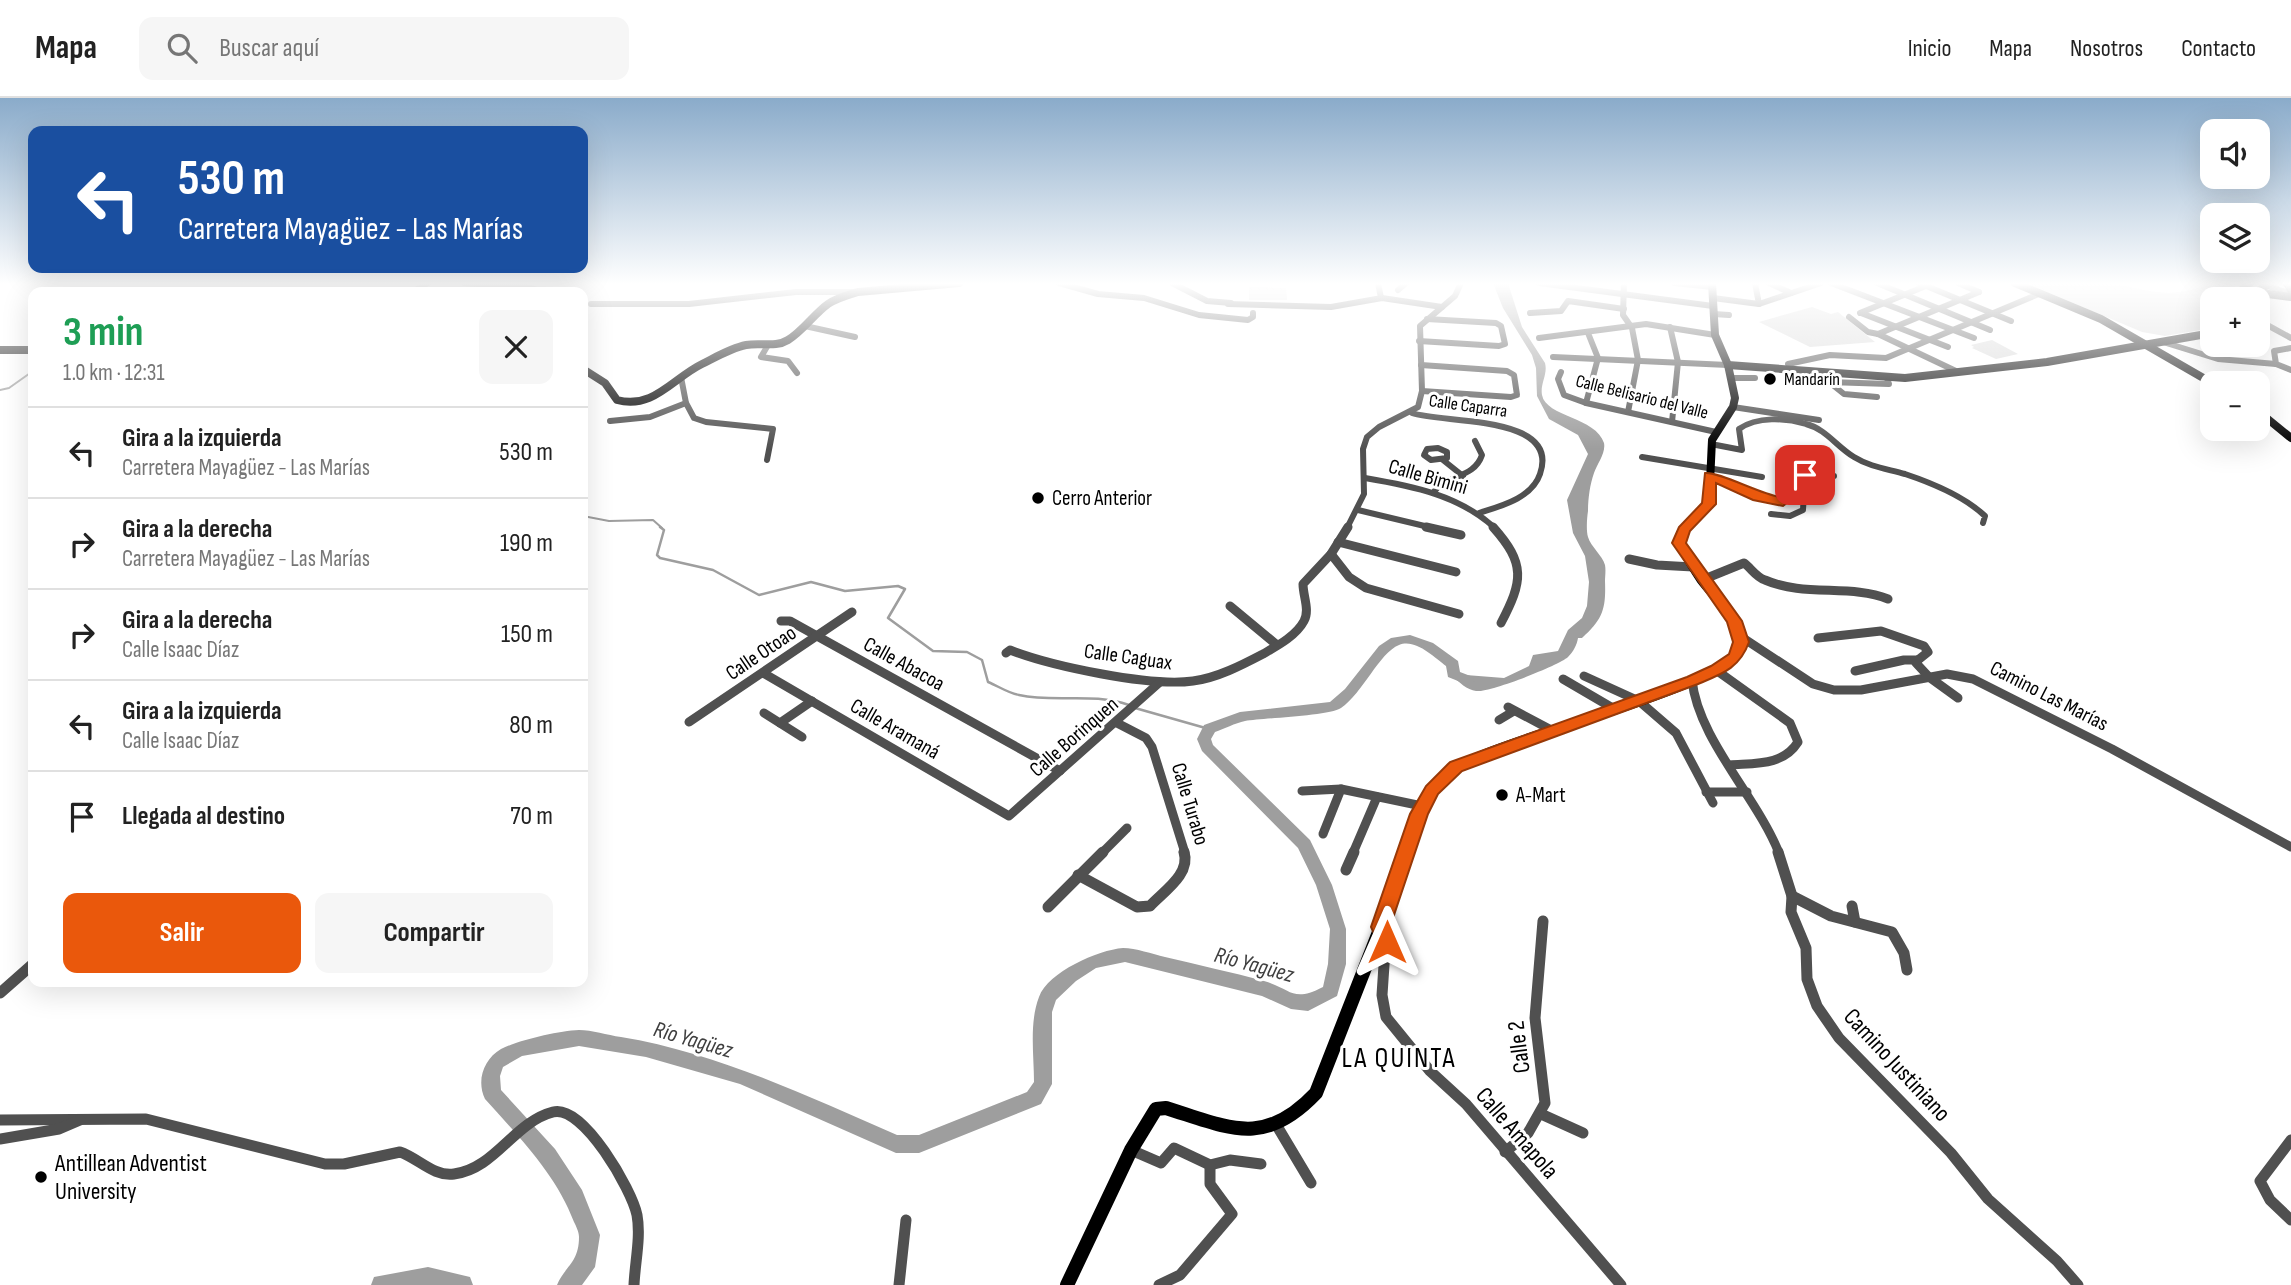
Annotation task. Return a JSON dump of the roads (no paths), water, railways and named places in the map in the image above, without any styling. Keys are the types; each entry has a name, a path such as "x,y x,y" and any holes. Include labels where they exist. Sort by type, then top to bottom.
{"main road":[{"path":"588,372 605,383 617,400 635,403 654,398 698,365 734,348 749,344 768,345 788,338"},
{"path":"1067,1285 1131,1150 1149,1116 1156,1109 1167,1108 1245,1132 1277,1126 1301,1112 1316,1093 1381,927 1422,806 1443,777 1466,761 1616,710 1716,670 1736,656 1740,647 1740,636 1734,621 1702,580 1679,543 1679,538 1709,504 1709,472 1714,438 1733,407 1735,398 1730,363 1717,338"},
{"path":"2119,351 2130,342 2129,338"},
{"path":"2137,338 2200,375"},
{"path":"2175,338 2180,339"},
{"path":"1730,363 1785,366 1887,378 1958,372 2119,351 2183,338"},
{"path":"0,350 28,350"},
{"path":"1731,378 1743,372 1785,366"},
{"path":"2270,421 2291,438"}],"street":[{"path":"1459,614 1366,588 1349,577 1331,554 1358,510 1364,494 1363,449 1367,437 1379,427 1418,407 1422,391 1419,341 1499,346 1505,344 1504,338"},
{"path":"1586,403 1598,358 1590,338"},
{"path":"1628,412 1638,360 1633,338"},
{"path":"1672,422 1678,362 1673,338"},
{"path":"1887,338 1958,372"},
{"path":"1926,338 1948,347"},
{"path":"1785,366 1830,355 1886,358 1934,338"},
{"path":"2164,342 2181,349 2229,360 2276,364 2291,370"},
{"path":"768,345 761,357 788,362 794,365 797,373"},
{"path":"2276,364 2274,351 2291,348"},
{"path":"1553,357 1730,363"},
{"path":"1421,365 1507,371 1514,375 1517,395 1511,397 1422,391"},
{"name":"Calle Belisario del Valle","path":"1561,372 1558,379 1564,395 1586,403 1672,422 1742,450 1739,429 1742,426 1754,422 1798,422 1811,425 1827,432 1854,458 1913,477 1975,507 1985,516 1983,523"},
{"path":"681,377 686,403 698,420 773,429 767,460"},
{"path":"1731,378 1751,380"},
{"path":"1877,397 1847,395 1833,388 1829,382 1889,384 1887,378"},
{"path":"610,421 650,417 686,403"},
{"path":"1733,407 1819,420"},
{"name":"Calle Caparra","path":"1412,412 1434,419 1500,424 1522,433 1535,444 1542,459 1537,481 1520,497 1479,513"},
{"path":"1433,493 1440,484 1475,469 1482,460 1481,450 1475,441"},
{"path":"1642,457 1709,472 1762,477"},
{"path":"1443,460 1463,476"},
{"path":"1709,472 1758,498 1778,502 1788,500 1800,488"},
{"path":"1771,514 1790,516 1802,511 1804,494 1797,481 1801,476 1834,476"},
{"name":"Calle Bimini","path":"1364,478 1433,493 1479,513 1505,540 1518,565 1517,592 1500,623"},
{"path":"1358,510 1461,535"},
{"path":"1338,542 1456,572"},
{"name":"Calle Caguax","path":"1006,653 1010,650 1039,661 1160,682 1202,679 1276,645 1295,632 1304,622 1307,608 1303,584 1331,554"},
{"path":"1629,559 1657,565 1693,567"},
{"path":"1702,580 1744,563 1750,566 1760,579 1798,588 1888,598"},
{"path":"1230,606 1276,645"},
{"name":"Calle Otoao","path":"689,722 852,612"},
{"name":"Calle Abacoa","path":"781,621 790,621 1060,771"},
{"path":"1818,638 1881,631 1914,641 1928,652 1918,660 1898,661 1882,667 1855,671"},
{"name":"Camino Las Marías","path":"1740,636 1813,684 1827,689 1861,690 1929,677 1956,675 1985,684 2112,749 2291,847"},
{"path":"1918,660 1916,663 1929,677 1958,698"},
{"path":"1716,670 1784,718 1794,729 1798,742 1793,750 1781,758 1730,765"},
{"name":"Calle Aramaná","path":"763,673 1009,816"},
{"path":"1584,676 1639,701 1676,733 1713,803"},
{"path":"1563,679 1616,710"},
{"name":"Camino Justiniano","path":"1692,680 1694,700 1778,850 1791,896 1791,912 1806,948 1810,990 1829,1025 1951,1153 1988,1199 2057,1261 2078,1285"},
{"name":"Calle Borinquen","path":"1009,816 1117,723 1160,682"},
{"path":"780,723 812,701"},
{"path":"1499,720 1511,709 1555,732"},
{"path":"764,713 802,737"},
{"name":"Calle Turabo","path":"1078,875 1137,907 1150,906 1182,873 1187,861 1152,747 1146,738 1117,723"},
{"path":"1010,742 1018,735"},
{"path":"1302,790 1341,789 1422,806"},
{"path":"1323,834 1341,789"},
{"path":"1706,792 1747,792"},
{"path":"1346,870 1377,797"},
{"path":"1048,907 1127,828"},
{"path":"1791,896 1810,903 1831,916 1892,932 1904,953 1907,970"},
{"path":"1852,906 1856,922"},
{"name":"Calle 2","path":"1541,1114 1545,1103 1545,1089 1535,1018 1543,921"},
{"name":"Calle Amapola","path":"1381,927 1388,952 1381,976 1382,1007 1386,1017 1430,1071 1466,1104 1621,1285"},
{"path":"0,993 28,968"},
{"path":"0,1119 146,1119 325,1164 344,1164 400,1152 407,1153 437,1174 449,1175 472,1169 541,1117 561,1111 571,1115 587,1129 624,1186 637,1215 634,1285"},
{"path":"1505,1152 1528,1133 1541,1114 1583,1133"},
{"path":"0,1139 59,1129 85,1118"},
{"path":"1277,1126 1311,1183"},
{"path":"2291,1140 2260,1181 2270,1200 2291,1220"},
{"path":"1131,1150 1161,1163 1174,1148 1210,1165 1230,1160 1261,1164"},
{"path":"1159,1285 1180,1275 1232,1214 1210,1184 1210,1165"},
{"path":"899,1285 906,1220"}],"waterway":[{"path":"0,390 9,388 28,375"},
{"path":"588,517 609,521 653,520 662,528"},
{"path":"660,527 664,530 657,555 660,558 713,570 759,595 811,582 845,591 898,586 905,589 888,618 933,651 967,652 982,660 988,682 1011,693 1047,698 1101,699 1129,705"},
{"name":"Río Yagüez","path":"568,1285 584,1267 590,1235 575,1197 548,1156 492,1093 491,1076 496,1062 519,1049 579,1038 646,1049 743,1077 896,1144 919,1144 1034,1098 1043,1084 1043,1012 1048,996 1070,976 1092,962 1125,955 1266,989 1291,1001 1308,1003 1331,991 1337,964 1338,929 1324,885 1304,844 1207,747 1204,739 1209,729 1240,717 1334,706 1350,693 1384,649 1395,641 1410,639 1429,646 1453,664 1453,674 1468,680"},
{"path":"1135,708 1209,729"},
{"name":"Río Yagüez","path":"382,1285 428,1278 462,1285"}],"place":[{"name":"Mandarín","path":"1770,379"},
{"name":"Cerro Anterior","path":"1038,498"},
{"name":"A-Mart","path":"1502,795"},
{"name":"Antillean Adventist University","path":"41,1177"}],"district":[{"name":"LA QUINTA","path":"1399,1058"}]}
